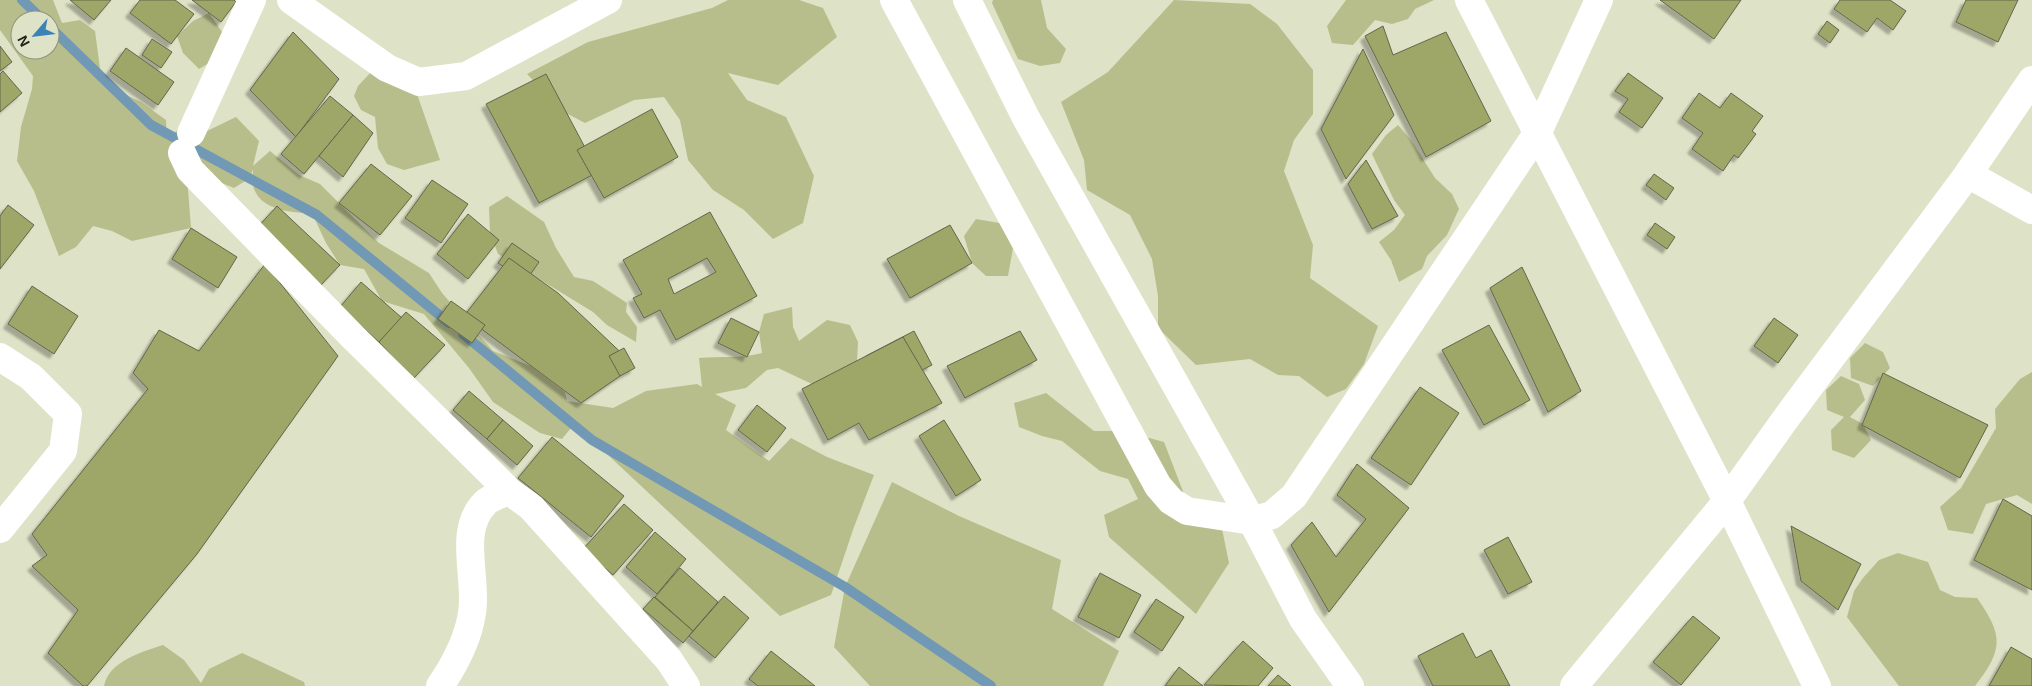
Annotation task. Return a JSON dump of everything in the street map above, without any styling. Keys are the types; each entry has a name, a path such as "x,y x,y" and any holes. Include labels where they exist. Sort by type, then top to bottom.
{"street":[{"path":"252,0 187,143 190,170 351,335 509,491 531,507 669,660 686,686"},
{"path":"291,0 387,68 419,82 466,76 608,0"},
{"path":"894,0 1158,486 1170,501 1187,511 1252,520 1272,515 1294,496 1538,132 1599,0"},
{"path":"967,0 1026,118 1252,520 1303,619 1350,686"},
{"path":"1469,0 1728,501 1817,686"},
{"path":"1574,686 1728,501 1790,413 1968,174 2032,80"},
{"path":"1968,174 2032,210"},
{"path":"0,357 31,377 68,414 63,451 0,529"},
{"path":"440,686 454,665 466,638 472,612 470,538 474,518 486,501 509,491"}],"green space":[{"path":"0,0 53,0 57,10 10,10 10,44 0,30"},
{"path":"728,0 799,0 823,8 837,37 778,85 728,73 747,100 786,117 814,176 803,223 773,239 744,210 713,190 688,160 680,120 664,97 634,100 585,123 564,112 527,74 588,42 712,8"},
{"path":"993,0 1041,0 1047,28 1066,49 1060,63 1040,66 1018,59 992,3"},
{"path":"1174,0 1250,4 1277,24 1313,70 1313,114 1294,140 1284,171 1313,245 1310,278 1378,326 1364,364 1346,389 1327,397 1299,376 1278,375 1250,359 1196,365 1158,328 1158,296 1152,259 1130,215 1087,190 1084,160 1061,102 1108,72"},
{"path":"1346,0 1434,0 1415,9 1408,19 1392,24 1375,20 1353,45 1332,43 1327,26"},
{"path":"209,13 222,32 224,47 214,60 199,69 183,53 177,36 193,21"},
{"path":"60,18 62,23 80,20 95,31 101,76 116,90 141,102 166,120 167,140 184,124 205,132 236,117 259,141 253,166 270,151 299,175 320,184 379,243 429,273 442,293 493,351 531,366 565,392 567,401 613,408 646,391 697,384 702,387 699,358 738,357 762,353 759,332 764,314 792,307 793,327 799,341 827,320 850,325 858,342 857,361 812,384 778,368 767,370 746,388 715,394 736,405 726,430 769,461 791,438 827,457 874,475 831,595 780,616 592,440 571,428 562,439 540,433 493,402 469,368 424,314 382,301 364,269 340,265 326,243 312,213 286,211 269,205 262,200 256,193 253,185 253,169 250,178 234,188 212,179 186,164 191,228 132,241 112,231 93,226 76,247 59,256 34,191 17,161 21,127 32,89 33,76 22,60 60,60"},
{"path":"374,69 417,94 440,160 404,170 387,164 378,148 375,117 361,110 354,96 358,86"},
{"path":"1398,125 1411,140 1435,178 1452,194 1459,209 1447,235 1427,256 1422,269 1399,282 1391,260 1379,242 1394,230 1405,215 1394,200 1372,154 1386,135"},
{"path":"507,196 544,222 556,248 574,277 593,281 627,303 626,312 637,327 636,342 607,325 593,312 498,254 490,232 489,207"},
{"path":"976,219 1017,226 1008,276 986,276 972,263 964,236"},
{"path":"1865,343 1883,352 1890,368 1873,386 1851,378 1850,358"},
{"path":"2032,372 2032,504 2017,495 1986,504 1973,534 1948,530 1940,507 1961,488 1996,428 1995,409 2020,379"},
{"path":"1841,376 1859,384 1865,400 1850,417 1863,424 1871,440 1854,458 1832,450 1831,430 1844,417 1827,410 1826,390"},
{"path":"1046,393 1094,431 1123,431 1164,442 1189,507 1222,529 1229,563 1196,614 1109,537 1104,515 1138,499 1128,479 1100,471 1062,441 1019,427 1014,403"},
{"path":"892,482 959,516 1061,560 1052,609 1119,651 1103,686 870,686 834,647 845,587"},
{"path":"1898,553 1928,562 1940,590 1955,597 1977,598 1986,611 1996,633 1997,643 1991,662 1975,686 1899,686 1847,617 1854,591 1863,578 1879,560"},
{"path":"163,645 184,660 201,683 209,669 242,653 304,682 305,686 104,686 107,677 119,664 136,654"}],"building":[{"path":"70,0 111,0 94,20"},
{"path":"140,0 175,0 194,14 171,44 130,13"},
{"path":"192,0 234,0 236,2 221,22"},
{"path":"1660,0 1741,0 1714,39"},
{"path":"1840,0 1890,0 1906,11 1893,30 1877,18 1867,32 1834,9"},
{"path":"1966,0 2018,0 1998,42 1956,22"},
{"path":"1827,21 1839,30 1830,43 1818,34"},
{"path":"1383,26 1393,55 1446,32 1491,121 1426,157 1365,36"},
{"path":"293,32 339,79 296,137 250,90"},
{"path":"152,39 172,52 161,68 142,55"},
{"path":"0,46 12,62 0,71"},
{"path":"126,48 174,82 158,105 110,71"},
{"path":"1363,49 1394,115 1346,179 1321,129"},
{"path":"3,71 22,93 0,112 0,74"},
{"path":"1628,73 1663,98 1642,128 1619,112 1628,99 1615,91"},
{"path":"546,74 598,172 539,203 486,104"},
{"path":"1699,93 1720,108 1731,93 1763,116 1752,131 1756,134 1738,158 1734,155 1723,171 1692,149 1703,133 1682,118"},
{"path":"330,96 353,115 304,174 281,154"},
{"path":"652,109 678,157 604,198 577,150"},
{"path":"353,115 373,133 343,177 319,156"},
{"path":"1366,160 1398,216 1372,229 1348,184"},
{"path":"371,164 412,196 380,235 339,203"},
{"path":"1654,174 1674,188 1666,200 1646,185"},
{"path":"432,180 468,204 441,243 405,218"},
{"path":"8,205 34,225 0,269 0,216"},
{"path":"277,206 340,265 319,287 256,229"},
{"path":"710,212 757,296 676,340 660,310 644,318 633,298 642,294 623,260","holes":["707,258 716,272 674,294 668,279"]},
{"path":"468,214 499,240 468,279 437,254"},
{"path":"1655,223 1675,237 1667,249 1647,235"},
{"path":"950,225 972,263 910,298 887,259"},
{"path":"191,228 237,257 218,288 172,259"},
{"path":"512,243 539,262 525,282 498,263"},
{"path":"509,258 558,293 632,363 620,376 581,403 464,316"},
{"path":"265,264 338,356 197,554 87,686 83,686 48,653 78,610 32,566 47,555 32,534 148,389 133,373 159,330 199,351"},
{"path":"1522,267 1581,391 1548,412 1490,288"},
{"path":"361,282 402,318 379,342 340,307"},
{"path":"32,286 78,316 54,354 8,324"},
{"path":"451,301 485,325 472,343 438,319"},
{"path":"406,312 445,345 413,379 379,342"},
{"path":"731,318 759,332 747,357 718,343"},
{"path":"1774,318 1798,335 1778,363 1754,346"},
{"path":"1489,325 1530,400 1484,425 1442,350"},
{"path":"914,331 932,365 883,390 866,356"},
{"path":"1020,331 1037,360 965,398 947,366"},
{"path":"903,337 942,403 869,440 859,423 828,440 802,389"},
{"path":"624,348 635,368 620,376 609,356"},
{"path":"1883,373 1988,425 1960,478 1862,425"},
{"path":"1420,387 1459,413 1411,485 1371,458"},
{"path":"469,391 503,420 487,439 453,410"},
{"path":"757,405 786,428 767,452 738,430"},
{"path":"503,420 533,446 517,465 487,439"},
{"path":"944,420 981,480 956,496 919,436"},
{"path":"552,437 624,496 591,537 518,478"},
{"path":"1357,464 1409,508 1329,612 1291,545 1312,522 1336,557 1366,519 1337,495"},
{"path":"2003,499 2032,516 2032,590 1974,560"},
{"path":"624,504 653,530 613,575 583,549"},
{"path":"1791,526 1861,564 1838,610 1801,581"},
{"path":"655,532 686,559 657,594 626,567"},
{"path":"1508,537 1532,582 1508,594 1484,550"},
{"path":"680,568 718,602 693,631 655,597"},
{"path":"1100,573 1141,595 1119,638 1078,617"},
{"path":"724,596 749,618 715,658 689,636"},
{"path":"654,597 693,631 683,643 643,609"},
{"path":"1156,599 1184,617 1162,651 1134,632"},
{"path":"1693,616 1720,638 1681,685 1653,662"},
{"path":"1463,633 1476,658 1491,650 1510,686 1433,686 1418,656"},
{"path":"1243,641 1273,668 1258,686 1204,685"},
{"path":"2011,647 2032,659 2032,686 1989,686"},
{"path":"771,651 815,686 758,686 749,679"},
{"path":"1179,667 1203,686 1165,686"},
{"path":"1278,675 1291,686 1268,686"}],"waterway":[{"path":"22,0 32,10"},
{"path":"60,37 151,125 317,215 449,323"},
{"path":"463,334 592,440 845,587 991,686"}]}
